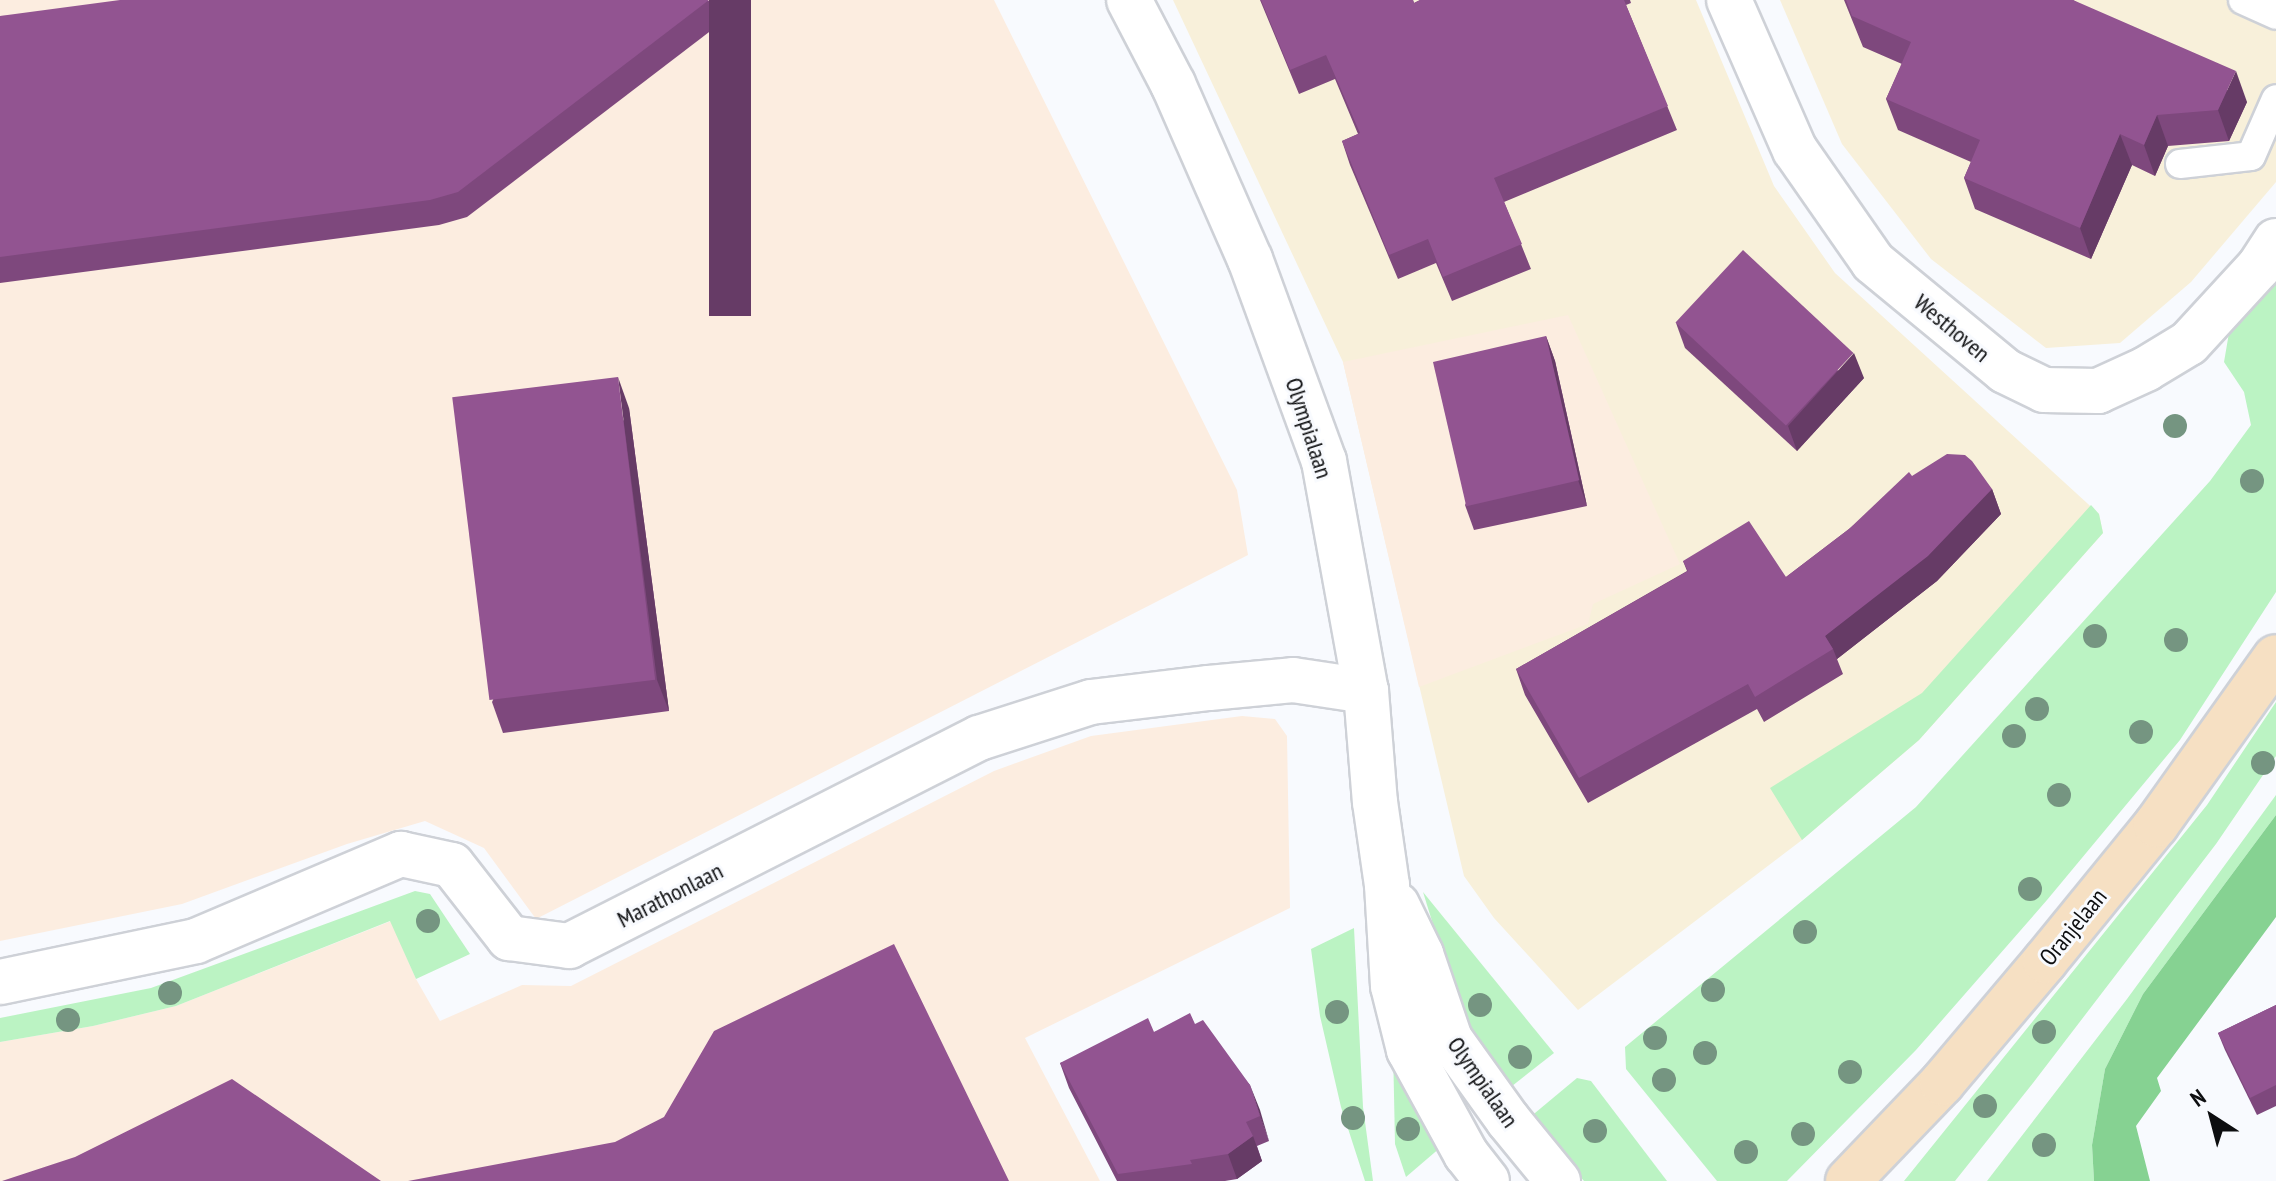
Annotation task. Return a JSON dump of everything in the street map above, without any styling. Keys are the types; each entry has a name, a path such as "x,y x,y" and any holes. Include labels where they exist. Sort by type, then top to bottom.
{"street":[{"name":"Olympialaan","path":"1129,0 1173,84 1250,259 1324,461 1366,691 1375,802 1387,885 1393,986 1409,1050 1466,1154 1487,1181"},
{"name":"Westhoven","path":"1729,0 1795,150 1873,262 2005,371 2044,390 2098,391 2146,369 2189,343 2259,267 2276,241"},
{"name":"Oranjelaan","path":"1848,1181 1942,1083 2045,961 2156,825 2276,657"},
{"name":"Marathonlaan","path":"0,982 196,941 401,854 452,865 509,938 569,946 979,738 1021,724 1091,702 1209,688 1293,680 1366,691"},
{"name":"Olympialaan","path":"1387,885 1421,954 1450,1039 1508,1120 1558,1181"}],"lane":[{"path":"2243,0 2276,15"},
{"path":"2180,164 2251,156 2276,99"}],"shaded area":[{"path":"0,0 994,0 1237,490 1248,555 536,919 484,848 425,821 347,844 182,904 0,941"},
{"path":"1173,0 1696,0 1774,186 1835,273 2099,514 2103,533 1919,740 1802,840 1578,1010 1494,918 1464,876 1343,362"},
{"path":"1780,0 2276,0 2276,182 2191,282 2120,343 2046,348 1931,259 1842,144"},
{"path":"1568,315 1680,564 1593,604 1588,624 1419,687 1343,362"},
{"path":"1242,716 1275,719 1287,736 1290,908 1025,1038 1100,1181 0,1181 0,1042 93,1026 176,1006 391,921 416,979 440,1021 522,985 571,986 994,771 1091,736"}],"green space":[{"path":"2276,275 2276,592 2180,740 2047,900 1916,1050 1787,1181 1717,1181 1626,1069 1625,1047 1916,807 2210,481 2251,425 2244,392 2224,362 2230,327"},
{"path":"2091,505 2099,514 2103,533 1919,740 1802,840 1770,788 1922,693"},
{"path":"2276,702 2276,756 2216,844 2033,1083 1955,1181 1904,1181 2207,805"},
{"path":"2276,795 2276,815 2143,994 2105,1069 2092,1145 2094,1181 1987,1181 2127,999"},
{"path":"2276,815 2276,917 2157,1078 2161,1091 2136,1126 2150,1181 2094,1181 2092,1145 2105,1069 2143,994"},
{"path":"415,891 430,894 470,954 416,979 390,921 176,1006 93,1026 0,1042 0,1018 151,988"},
{"path":"1423,892 1554,1053 1507,1090 1462,1018"},
{"path":"1354,928 1363,1107 1373,1181 1365,1181 1341,1107 1320,1016 1311,949"},
{"path":"1393,1046 1441,1147 1406,1177 1395,1144"},
{"path":"1577,1078 1591,1081 1667,1181 1584,1181 1529,1118"}],"building":[{"path":"120,0 709,0 458,192 430,200 0,257 0,16"},
{"path":"1261,0 1413,0 1414,3 1420,0 1624,0 1668,106 1494,178 1522,244 1443,277 1428,239 1389,255 1342,141 1360,133 1326,55 1290,70"},
{"path":"1846,0 2073,0 2236,71 2218,110 2157,115 2144,145 2120,134 2080,228 1964,178 1980,140 1886,99 1911,42 1852,16"},
{"path":"1743,250 1853,353 1786,425 1675,322"},
{"path":"1546,336 1579,480 1466,506 1433,362"},
{"path":"618,377 655,680 489,700 452,397"},
{"path":"1947,454 1965,455 1992,489 1928,556 1825,636 1833,649 1755,697 1748,684 1579,778 1516,669 1688,571 1683,561 1749,521 1786,577 1849,529 1909,472 1912,476"},
{"path":"894,944 1009,1181 408,1181 615,1142 664,1117 714,1031"},
{"path":"2276,1005 2276,1085 2250,1098 2218,1033"},
{"path":"1190,1013 1195,1024 1203,1020 1250,1085 1260,1116 1246,1122 1253,1136 1228,1154 1190,1160 1192,1164 1118,1174 1060,1063 1148,1018 1154,1032"},
{"path":"232,1079 381,1181 2,1181 75,1157"}]}
